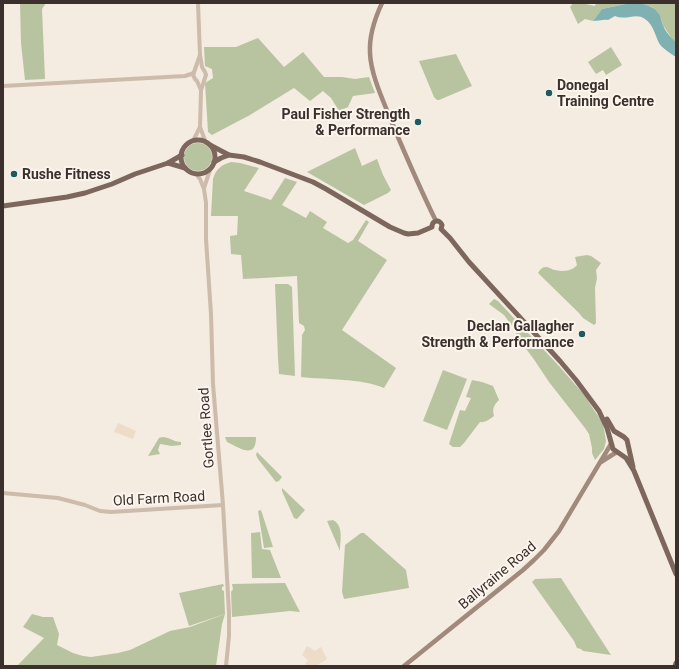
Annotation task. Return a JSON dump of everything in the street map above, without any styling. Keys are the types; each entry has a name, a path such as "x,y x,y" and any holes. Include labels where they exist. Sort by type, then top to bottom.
{"main road":[{"path":"382,3 372,30 370,43 372,66 386,107 412,170 436,221 440,221 442,224 441,229 469,262 560,361 599,411 605,423 612,449 626,458 634,471 676,574"},
{"path":"185,168 182,155 185,147 198,141 208,144 229,155 244,157 260,162 312,182 404,233 418,233 432,227 432,224 436,221"},
{"path":"168,163 185,168 196,174 206,172 210,170 214,162 214,153 208,144"},
{"path":"3,206 77,196 168,163 182,155"},
{"path":"214,162 229,155"},
{"path":"432,227 436,230 441,229"},
{"path":"599,411 605,416 614,431 626,438 634,471"},
{"path":"611,444 614,438 621,435"},
{"name":"Ballyraine Road","path":"404,666 534,560 544,550 558,531 611,444"},
{"path":"599,464 607,458 625,451 628,448 628,444"}],"street":[{"path":"193,142 200,127 201,90 206,78 202,67 200,54 198,3"},
{"path":"200,54 193,76 201,90"},
{"path":"3,86 186,76 199,68 203,69"},
{"path":"186,76 200,81 204,80"},
{"path":"200,127 208,144"},
{"name":"Gortlee Road","path":"204,189 210,170"},
{"name":"Gortlee Road","path":"196,174 204,189 206,203 206,239 211,314 213,384 223,505 229,636 226,666"},
{"name":"Old Farm Road","path":"3,493 58,498 100,511 111,512 223,505"}],"green space":[{"path":"20,3 46,3 42,9 45,79 25,80 21,43"},
{"path":"573,3 595,6 596,3 630,3 602,9 593,21 585,19 578,24 570,7"},
{"path":"639,3 676,3 676,42 672,39 661,19 652,7"},
{"path":"258,38 284,67 303,52 324,77 355,79 369,77 375,93 353,96 348,107 339,111 331,98 323,91 310,101 294,88 250,115 212,135 208,132 205,83 213,78 212,69 205,66 204,47 236,47"},
{"path":"611,47 622,65 606,75 603,70 596,74 588,62"},
{"path":"456,54 472,86 437,100 434,97 419,61"},
{"path":"198,143 208,147 212,157 208,167 198,171 188,167 184,157 188,147"},
{"path":"355,148 362,166 377,159 391,190 364,205 307,172"},
{"path":"231,162 259,168 244,191 271,200 285,178 297,182 282,205 306,218 310,211 327,222 323,228 348,243 353,240 366,220 369,222 358,241 387,260 342,330 396,368 384,388 365,382 301,377 302,335 305,330 304,326 299,323 297,276 243,279 241,255 231,254 230,236 237,235 238,216 211,216 214,176 219,168"},
{"path":"587,255 601,263 596,270 596,323 594,325 583,318 538,273 545,267 558,271 570,270 577,265 575,257"},
{"path":"275,284 288,284 292,287 295,376 279,374"},
{"path":"494,299 498,301 559,366 586,397 603,423 606,441 604,449 595,460 592,453 589,434 549,382 517,337 516,331 504,315 489,304"},
{"path":"443,370 467,379 447,430 423,421"},
{"path":"472,380 493,386 499,400 494,407 494,416 486,421 480,422 460,447 453,447 449,444 460,410 465,411 471,398 466,397"},
{"path":"162,437 181,442 181,445 172,446 160,444 158,450 160,454 148,456 159,438"},
{"path":"225,437 256,437 253,448 246,450 227,442"},
{"path":"257,452 282,477 279,481 276,482 258,459 256,455"},
{"path":"282,488 305,510 297,519 294,518"},
{"path":"261,510 273,547 264,548 258,511"},
{"path":"333,520 339,526 340,530 340,551 327,521"},
{"path":"260,532 262,549 270,550 281,578 252,578 251,533"},
{"path":"361,533 364,533 406,570 409,588 344,599 342,592 345,545"},
{"path":"561,578 611,655 583,651 577,648 574,641 532,582 535,579"},
{"path":"285,583 300,612 290,611 232,617 232,584"},
{"path":"223,584 224,586 222,587 222,590 224,591 225,614 189,626 179,593"},
{"path":"32,614 43,617 53,617 59,634 57,645 73,653 91,657 130,650 170,631 190,627 225,614 222,624 216,666 17,666 44,638 23,627"}],"shaded area":[{"path":"118,423 136,431 133,439 114,432"},
{"path":"307,646 315,651 321,647 327,659 316,666 308,666 305,664 308,660 302,655"}],"water":[{"path":"630,3 646,5 655,10 660,16 665,30 676,42 676,57 660,45 654,30 648,21 642,17 634,16 623,18 615,16 608,20 593,21 602,9"}],"place":[{"name":"Donegal Training Centre","path":"549,93"},
{"name":"Paul Fisher Strength & Performance","path":"418,122"},
{"name":"Rushe Fitness","path":"14,174"},
{"name":"Declan Gallagher Strength & Performance","path":"582,334"}]}
